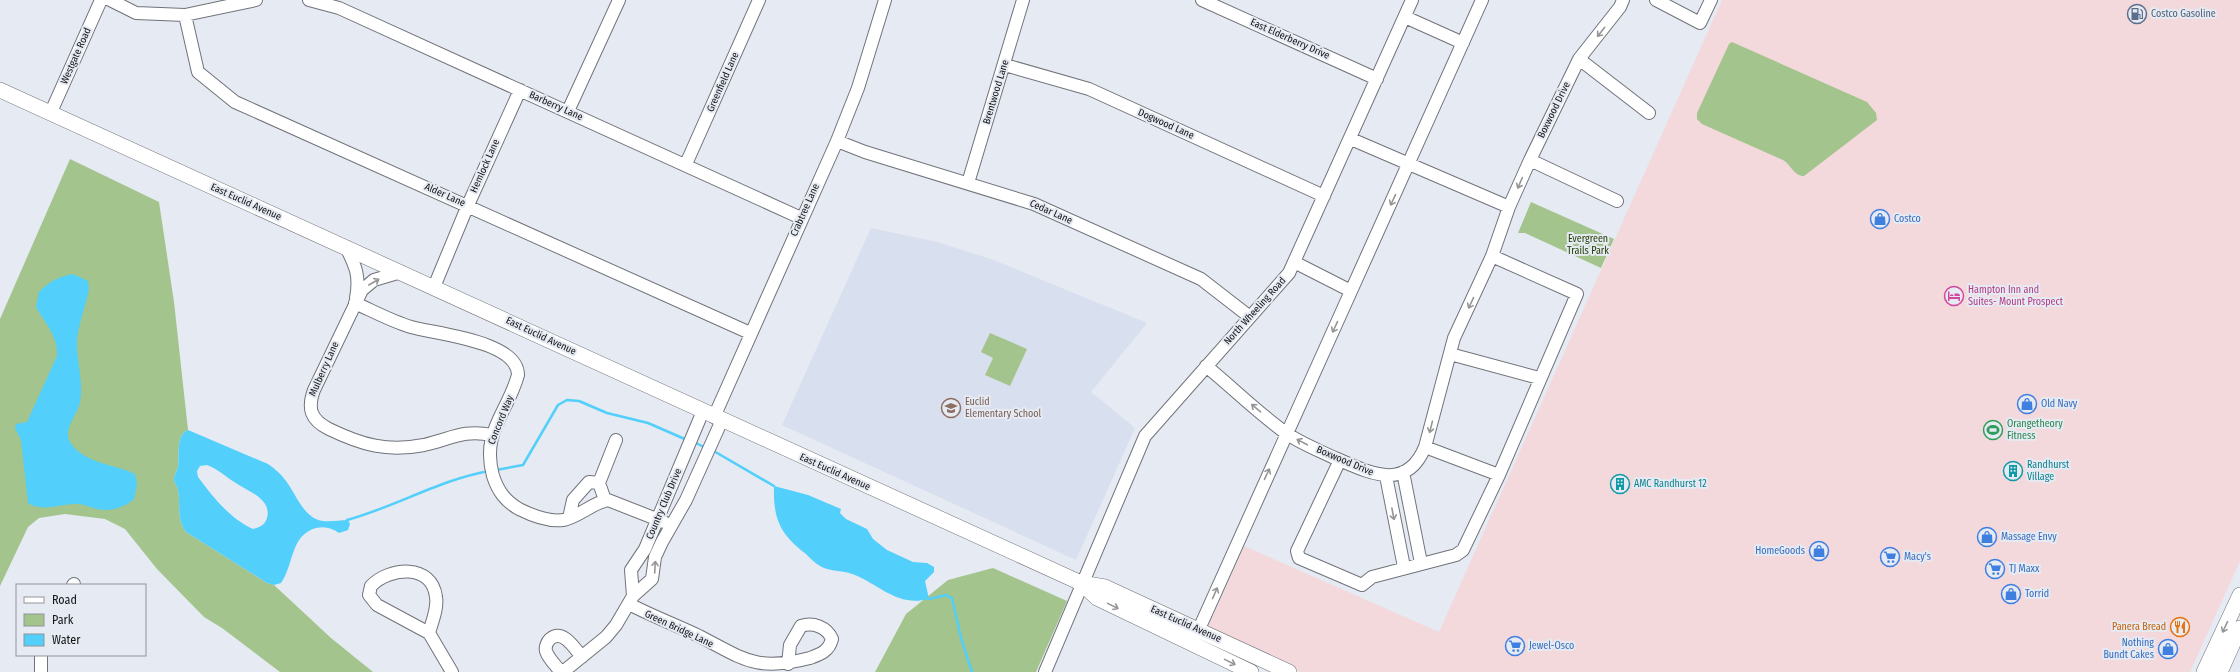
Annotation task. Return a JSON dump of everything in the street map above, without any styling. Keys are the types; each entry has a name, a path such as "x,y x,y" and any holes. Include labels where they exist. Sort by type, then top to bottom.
{"main road":[{"name":"East Euclid Avenue","path":"0,90 1081,583 1105,587 1199,629 1289,672"},
{"name":"East Euclid Avenue","path":"1081,583 1096,598 1251,672"},
{"path":"2204,672 2240,595"},
{"path":"2220,672 2240,628"}],"street":[{"name":"Westgate Road","path":"50,112 101,0"},
{"path":"110,0 136,13 185,15 248,0"},
{"name":"Barberry Lane","path":"309,0 339,8 686,164 801,218"},
{"path":"568,111 619,0"},
{"name":"Greenfield Lane","path":"686,164 759,0"},
{"name":"Crabtree Lane","path":"713,416 837,140 858,88 885,0"},
{"name":"Brentwood Lane","path":"968,183 1005,65 1023,0"},
{"name":"East Elderberry Drive","path":"1202,0 1377,79"},
{"name":"North Wheeling Road","path":"1045,672 1081,583 1145,436 1280,284 1294,262 1351,139 1412,0"},
{"path":"1199,629 1482,0"},
{"name":"Boxwood Drive","path":"1206,366 1286,433 1340,460 1367,472 1386,476 1403,472 1412,467 1419,460 1425,447 1454,338 1492,256 1510,207 1530,160 1579,59 1620,7 1623,0"},
{"path":"1656,0 1700,22 1711,0"},
{"name":"Alder Lane","path":"185,15 198,72 235,102 468,205 750,333"},
{"path":"1405,17 1463,43"},
{"path":"1579,59 1649,113"},
{"name":"Dogwood Lane","path":"1005,65 1089,89 1324,196"},
{"name":"Hemlock Lane","path":"434,287 468,205 520,90"},
{"path":"1351,139 1510,207"},
{"name":"Cedar Lane","path":"837,140 865,152 1034,204 1190,274 1215,289 1250,317"},
{"path":"1530,160 1617,201"},
{"name":"Mulberry Lane","path":"346,247 357,272 359,282 355,303"},
{"path":"1340,460 1297,551 1300,558 1362,585 1372,577 1404,567 1456,555 1463,550 1499,475 1539,378 1577,294 1492,256"},
{"path":"1294,262 1351,291"},
{"name":"Mulberry Lane","path":"401,272 374,280 362,290 311,398 310,410 316,422 349,438 379,448 424,445 466,432 492,435"},
{"name":"Concord Way","path":"355,303 406,325 472,340 501,352 513,360 518,369 518,375 492,435 489,450 490,464 502,496 521,510 554,520 569,518 606,500"},
{"path":"1450,354 1539,378"},
{"name":"Country Club Drive","path":"631,600 631,570 645,549 661,520 692,437 713,416"},
{"name":"Country Club Drive","path":"562,672 606,637 631,600 652,579 655,557 686,500 711,443 713,416"},
{"path":"616,440 599,483 606,500 661,520"},
{"path":"1425,447 1499,475"},
{"path":"1403,472 1421,563"},
{"path":"1386,476 1404,567"},
{"path":"569,518 572,500 582,487 589,482 599,483"},
{"path":"429,633 437,604 434,587 422,574 410,570 378,580 371,586 369,595 377,605 429,633 452,672"},
{"name":"Green Bridge Lane","path":"631,600 699,637 750,668 788,664"},
{"path":"562,672 546,653 546,644 551,638 556,636 567,639 582,657"},
{"path":"41,656 41,672"}],"shaded area":[{"name":"Randhurst Village","path":"1722,0 2240,0 2240,561 2190,672 1300,672 1208,627 1244,546 1439,632"},
{"name":"Euclid Elementary School","path":"871,228 937,242 991,259 1147,323 1091,392 1135,428 1076,560 782,425"}],"green space":[{"path":"1732,42 1867,102 1876,113 1877,120 1804,176 1801,176 1795,172 1783,160 1702,124 1697,119 1697,113 1729,44"},
{"path":"70,159 159,202 174,302 188,430 181,436 178,467 174,476 178,489 180,517 183,527 186,532 267,583 274,585 331,638 373,672 280,672 222,628 204,617 157,569 125,529 105,519 65,514 39,518 28,527 0,586 0,319"},
{"name":"Evergreen Trails Park","path":"1531,202 1614,239 1601,268 1525,233 1518,233"},
{"path":"990,333 1027,349 1010,386 985,375 993,358 981,352"},
{"path":"993,568 1067,601 1036,672 875,672 906,614 948,580"}],"water":[{"path":"73,274 88,281 89,289 77,339 81,379 80,402 68,430 68,435 74,448 81,454 99,462 135,474 137,483 134,499 126,505 112,510 102,510 76,504 45,508 28,503 21,440 15,428 16,424 27,422 57,356 56,342 36,307 39,292 54,280"},
{"path":"188,430 268,464 284,478 301,505 311,516 323,521 348,520 350,524 348,530 339,533 322,527 308,532 301,537 297,544 281,583 274,585 267,583 186,532 183,527 180,517 178,489 174,476 178,467 181,436","holes":["207,465 263,501 268,512 264,524 253,529 236,519 216,499 198,477 197,471 200,466"]},
{"path":"774,486 808,495 841,509 840,513 846,519 867,529 873,539 887,550 913,562 927,563 934,567 934,572 925,581 929,599 918,601 899,598 855,575 824,568 818,565 790,540 780,525 775,508"}],"waterway":[{"path":"496,470 523,465 558,405 567,400 579,401 607,413 648,423 687,440"},
{"path":"694,442 706,448"},
{"path":"712,450 774,486"},
{"path":"347,520 365,515 452,481 489,471"},
{"path":"929,599 946,595 952,598 961,638 972,672"}],"place":[{"name":"Costco Gasoline","path":"2137,14"},
{"name":"Costco","path":"1880,219"},
{"name":"Hampton Inn and Suites- Mount Prospect","path":"1954,296"},
{"name":"Old Navy","path":"2027,404"},
{"name":"Euclid Elementary School","path":"951,408"},
{"name":"Orangetheory Fitness","path":"1993,430"},
{"name":"Randhurst Village","path":"2013,471"},
{"name":"AMC Randhurst 12","path":"1620,484"},
{"name":"Massage Envy","path":"1987,537"},
{"name":"HomeGoods","path":"1819,551"},
{"name":"Macy's","path":"1890,557"},
{"name":"TJ Maxx","path":"1995,569"},
{"name":"Torrid","path":"2011,594"},
{"name":"Panera Bread","path":"2180,627"},
{"name":"Jewel-Osco","path":"1515,646"},
{"name":"Nothing Bundt Cakes","path":"2168,649"}]}
